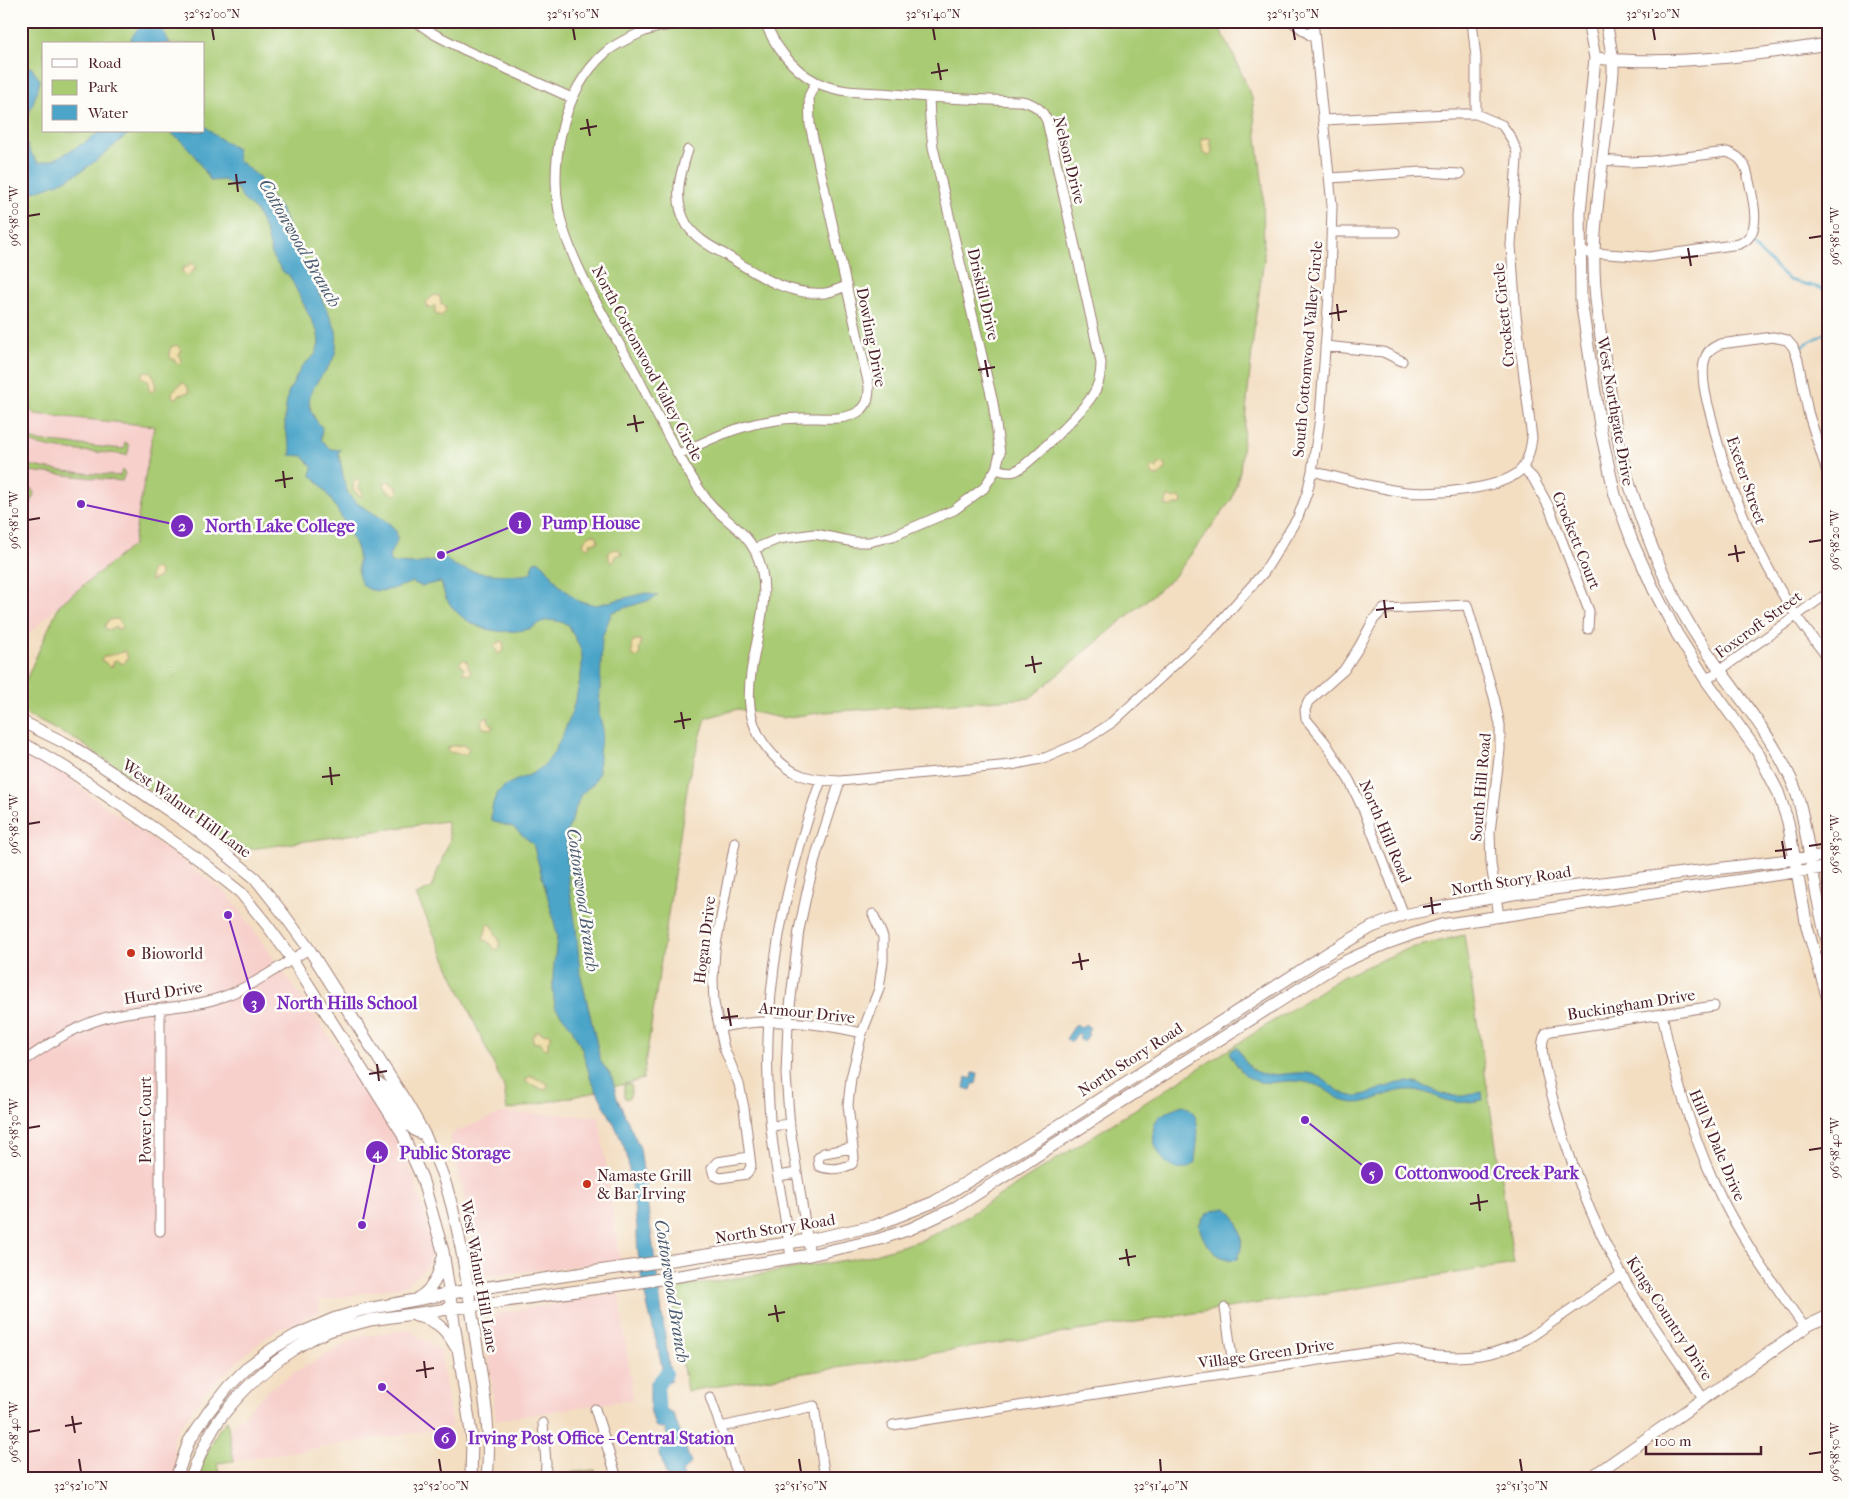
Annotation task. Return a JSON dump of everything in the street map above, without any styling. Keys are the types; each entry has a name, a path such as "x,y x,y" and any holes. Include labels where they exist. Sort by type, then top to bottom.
{"main road":[{"name":"West Northgate Drive","path":"1588,21 1595,58 1582,186 1581,300 1601,432 1615,495 1632,542 1677,634 1706,680 1757,751 1778,792 1788,822 1807,927 1828,999"},
{"name":"West Northgate Drive","path":"1606,21 1613,60 1594,254 1601,335 1615,423 1629,483 1644,528 1688,622 1768,737 1792,780 1801,808 1822,925 1828,944"},
{"path":"1595,58 1674,61 1714,59 1764,54 1826,44"},
{"name":"West Walnut Hill Lane","path":"21,721 73,747 116,775 194,828 255,878 309,949 406,1102 441,1170 459,1236 487,1430 486,1478"},
{"name":"West Walnut Hill Lane","path":"21,744 53,760 105,794 201,861 240,893 267,924 292,959 401,1131 416,1162 431,1203 442,1251 472,1439 471,1478"},
{"path":"105,794 116,775"},
{"name":"North Story Road","path":"291,1344 331,1330 370,1320 635,1283 810,1255 852,1246 910,1229 947,1212 1336,966 1375,947 1406,935 1441,925 1797,871 1828,855"},
{"name":"North Story Road","path":"291,1344 332,1319 362,1310 468,1290 808,1240 848,1232 895,1218 934,1202 950,1193 1036,1140 1331,950 1372,927 1404,914 1496,897 1794,859 1828,866"},
{"path":"1274,986 1283,1000"},
{"path":"365,1075 384,1086 411,1127 417,1133 424,1134"},
{"path":"848,1232 852,1246"},
{"path":"416,1300 432,1288 438,1275 442,1251"},
{"path":"556,1278 558,1293"},
{"path":"1591,1478 1703,1398 1822,1318 1828,1309"},
{"path":"409,1315 422,1317 438,1324 451,1339 458,1353"},
{"path":"291,1344 221,1417 203,1449 191,1477 177,1475 188,1441 209,1410 228,1387 249,1366 291,1344"},
{"path":"1825,1478 1828,1473"}],"street":[{"path":"415,21 434,34 465,50 572,98"},
{"name":"North Cottonwood Valley Circle","path":"740,21 734,23 668,25 622,41 605,52 586,75 572,98 562,131 557,157 558,200 564,230 574,256 598,305 679,454 705,498 741,530 754,549 760,563 764,596 748,696 752,722 766,749 782,765 802,777 821,780"},
{"name":"Nelson Drive","path":"765,21 772,37 783,53 796,67 816,82 847,92 1027,102 1032,103 1044,114 1087,291 1102,363 1100,377 1093,395 1057,434 1020,468 1011,472 996,469"},
{"path":"1291,21 1314,38"},
{"name":"South Cottonwood Valley Circle","path":"821,780 840,781 1011,765 1045,758 1082,742 1113,722 1216,626 1264,572 1298,517 1307,493 1320,418 1332,232 1332,205 1313,21"},
{"path":"1472,21 1476,58 1476,114"},
{"path":"1826,44 1828,61"},
{"name":"Dowling Drive","path":"679,454 715,436 768,421 792,418 846,417 858,412 866,405 869,397 869,386 810,124 809,96 816,82"},
{"name":"Driskill Drive","path":"754,549 778,539 815,534 862,542 893,536 954,510 984,488 996,469 1000,453 993,403 933,147 930,98"},
{"name":"Crockett Circle","path":"1323,120 1476,114 1502,124 1507,130 1517,152 1511,245 1516,315 1532,438 1522,468"},
{"path":"688,150 677,187 687,224 700,239 744,267 781,287 826,292 847,286"},
{"path":"1580,252 1649,257 1745,242 1754,227 1751,195 1744,164 1740,158 1727,152 1652,161 1602,160"},
{"path":"1330,178 1422,172 1460,174"},
{"path":"1332,232 1395,232"},
{"name":"Exeter Street","path":"1828,475 1808,412 1796,353 1787,340 1767,337 1720,344 1713,347 1706,355 1703,374 1714,429 1738,508 1765,564 1796,616 1828,658"},
{"path":"1325,346 1383,352 1402,361"},
{"path":"1312,472 1373,487 1433,493 1458,491 1498,482 1522,468"},
{"name":"Crockett Court","path":"1522,468 1533,478 1549,506 1589,611 1588,629"},
{"name":"Foxcroft Street","path":"1706,680 1828,593"},
{"name":"South Hill Road","path":"1305,710 1308,702 1344,670 1359,648 1374,619 1384,609 1467,605 1494,696 1500,725 1500,750 1490,832 1490,864 1499,916"},
{"name":"North Hill Road","path":"1305,710 1306,719 1325,742 1364,812 1404,914"},
{"path":"791,1258 771,1126 768,1062 769,1022 775,960 784,904 801,840 821,780"},
{"path":"810,1255 790,1124 787,1062 788,1023 799,930 807,892 840,781"},
{"name":"Hogan Drive","path":"735,842 715,958 714,1003 724,1048 739,1084 748,1132 749,1157"},
{"path":"852,1148 848,1105 851,1078 862,1033 879,989 883,961 882,937 873,914"},
{"name":"Hurd Drive","path":"21,1064 62,1035 81,1026 116,1015 192,1005 222,997 248,985 309,949"},
{"name":"Buckingham Drive","path":"1552,1031 1714,1006"},
{"name":"Power Court","path":"160,1008 160,1231"},
{"name":"Hill N Dale Drive","path":"1662,1014 1679,1090 1693,1132 1714,1184 1745,1239 1805,1328"},
{"name":"Armour Drive","path":"719,1028 750,1022 769,1022 839,1027 862,1033"},
{"name":"Kings Country Drive","path":"1552,1031 1546,1033 1541,1046 1557,1114 1588,1206 1622,1274 1646,1315 1703,1398"},
{"path":"768,1062 787,1062"},
{"path":"771,1126 790,1124"},
{"path":"778,1176 797,1173"},
{"name":"Village Green Drive","path":"893,1426 1398,1348 1426,1354 1465,1358 1499,1352 1517,1345 1532,1336 1622,1274"},
{"path":"1225,1308 1234,1372"},
{"path":"710,1396 739,1478"},
{"path":"721,1426 814,1406 825,1478"},
{"path":"595,1409 617,1478"},
{"path":"543,1424 546,1464 545,1478"}],"shaded area":[{"path":"21,402 35,414 154,426 133,545 59,605 21,641"},
{"path":"21,751 62,771 87,793 227,893 363,1084 408,1159 430,1232 431,1257 425,1269 404,1286 319,1301 320,1312 275,1331 252,1348 204,1393 172,1438 177,1478 21,1478"},
{"path":"502,1113 599,1116 620,1261 485,1276 450,1139 452,1133"},
{"path":"619,1293 633,1399 496,1420 485,1321 500,1313"},
{"path":"409,1330 440,1350 452,1427 234,1461 229,1431 266,1392 298,1370 359,1337"}],"green space":[{"path":"21,21 1216,21 1252,98 1263,187 1264,259 1255,321 1240,471 1232,499 1174,577 1030,698 825,712 782,718 738,709 706,718 689,776 643,1079 591,1093 507,1110 504,1087 416,895 431,888 450,839 446,821 237,851 78,741 21,712 21,691 59,605 133,545 154,426 35,414 21,402"},
{"path":"21,435 37,441 124,449 125,442 129,448 127,455 60,449 34,444 21,439"},
{"path":"21,463 70,472 120,476 122,470 125,473 122,481 29,471 21,469"},
{"path":"21,485 30,487 34,493 30,507 21,518"},
{"path":"1464,935 1514,1264 687,1391 670,1289 864,1257 922,1240 963,1219 1342,977 1407,949"},
{"path":"630,1084 632,1087 630,1097 627,1099 624,1097 624,1085"},
{"path":"227,1420 234,1461 217,1463 220,1478 195,1478 218,1431"},
{"path":"595,1470 596,1478 554,1478 554,1474"}],"sand":[{"path":"1210,138 1212,153 1209,156 1203,153 1201,139"},
{"path":"193,262 195,269 187,276 182,272 183,268"},
{"path":"436,295 440,297 441,304 445,306 446,310 442,316 435,314 435,305 429,309 426,302"},
{"path":"177,345 182,350 178,355 182,361 179,364 174,359 172,360 169,353 171,347"},
{"path":"145,371 151,372 155,379 155,389 151,392 149,390 149,382 141,376"},
{"path":"182,383 187,386 189,392 173,398 172,392"},
{"path":"1158,464 1165,465 1165,470 1160,475 1154,476 1150,469 1152,466 1157,469"},
{"path":"358,480 361,482 358,487 362,492 362,495 359,496 353,489 353,482"},
{"path":"390,481 391,484 397,487 398,492 395,495 387,490 384,485 385,482"},
{"path":"1168,497 1173,499 1180,497 1181,504 1174,505 1173,507 1165,505"},
{"path":"594,534 597,536 598,542 590,543 591,546 587,548 583,544 584,542 588,536"},
{"path":"618,549 622,554 615,556 613,562 610,562 608,553 611,550"},
{"path":"155,568 160,571 159,577 151,581 151,571"},
{"path":"117,619 122,624 120,629 116,627 108,630 105,628 109,620"},
{"path":"640,640 641,644 639,648 640,655 637,658 631,653 633,649 631,646 633,641"},
{"path":"501,641 503,642 504,650 498,654 494,645"},
{"path":"125,651 128,658 123,664 117,660 113,662 113,666 109,667 102,661 102,658"},
{"path":"464,659 471,671 470,675 463,673 464,668 459,663"},
{"path":"489,717 488,720 493,726 492,729 483,728 481,722"},
{"path":"464,745 469,748 466,755 449,752 447,749 450,746"},
{"path":"488,924 493,926 499,940 499,948 495,950 491,944 483,939"},
{"path":"538,1031 551,1035 551,1039 548,1041 548,1048 544,1049 541,1042 534,1043 532,1036"},
{"path":"532,1076 548,1084 547,1088 544,1090 526,1082"}],"water":[{"path":"143,21 154,21 169,42 132,42 131,38"},
{"path":"31,67 40,80 26,122 25,132 30,152 39,163 55,159 86,142 99,132 131,132 76,175 21,196 21,68"},
{"path":"205,126 216,136 237,149 238,160 259,177 266,192 280,208 336,330 334,357 315,384 310,398 310,406 313,415 322,427 321,439 330,449 341,450 338,453 349,495 353,500 392,526 396,532 397,541 389,556 391,563 414,564 446,559 453,564 472,571 524,575 532,572 533,563 538,560 545,566 559,585 578,601 596,605 646,593 658,596 612,612 602,637 599,714 603,729 599,753 599,772 593,784 581,794 566,835 568,878 576,928 580,972 601,1062 612,1077 617,1098 640,1148 671,1381 660,1387 653,1394 657,1404 673,1413 691,1463 682,1472 684,1478 667,1478 659,1451 669,1439 665,1429 655,1426 650,1409 650,1382 658,1381 662,1375 662,1368 639,1263 637,1227 627,1155 617,1130 591,1080 582,1049 571,1027 555,1007 553,974 557,937 533,844 513,827 494,822 491,819 493,804 497,794 503,787 537,770 546,763 560,742 572,712 580,681 582,656 580,648 569,625 558,621 550,620 539,623 529,629 505,632 494,631 473,624 463,618 447,600 441,582 421,586 412,582 382,591 374,591 362,584 358,574 358,554 352,537 331,499 311,476 312,467 303,456 290,455 291,450 285,430 288,393 302,366 315,355 319,344 318,333 289,275 284,273 273,258 266,232 256,211 243,199 238,190 224,180 211,181 188,148 169,132 205,132"},
{"path":"1076,1024 1082,1028 1085,1024 1090,1028 1084,1042 1079,1039 1081,1036 1078,1033 1071,1042 1066,1039"},
{"path":"1237,1047 1247,1064 1255,1071 1271,1075 1312,1074 1346,1095 1364,1095 1393,1084 1407,1082 1419,1084 1449,1095 1461,1096 1482,1092 1483,1100 1455,1102 1422,1091 1405,1090 1361,1103 1348,1102 1313,1084 1299,1081 1266,1083 1248,1077 1239,1068 1229,1052"},
{"path":"973,1073 978,1074 976,1084 973,1084 971,1090 964,1088 966,1077 972,1079"},
{"path":"1184,1105 1195,1115 1197,1122 1195,1162 1186,1169 1177,1169 1168,1165 1161,1157 1153,1136 1154,1125 1161,1115"},
{"path":"1226,1208 1236,1219 1241,1231 1238,1259 1224,1258 1212,1250 1207,1245 1199,1225 1210,1212"}],"waterway":[{"path":"1748,241 1789,280 1828,290"},
{"path":"1796,349 1828,332"},
{"name":"Cottonwood Branch","path":"663,1421 659,1413 657,1385 666,1374"}],"place":[{"name":"North Lake College","path":"81,504"},
{"name":"Pump House","path":"441,555"},
{"name":"North Hills School","path":"228,915"},
{"name":"Bioworld","path":"131,953"},
{"name":"Cottonwood Creek Park","path":"1305,1120"},
{"name":"Namaste Grill & Bar Irving","path":"587,1184"},
{"name":"Public Storage","path":"362,1225"},
{"name":"Irving Post Office - Central Station","path":"382,1387"}]}
